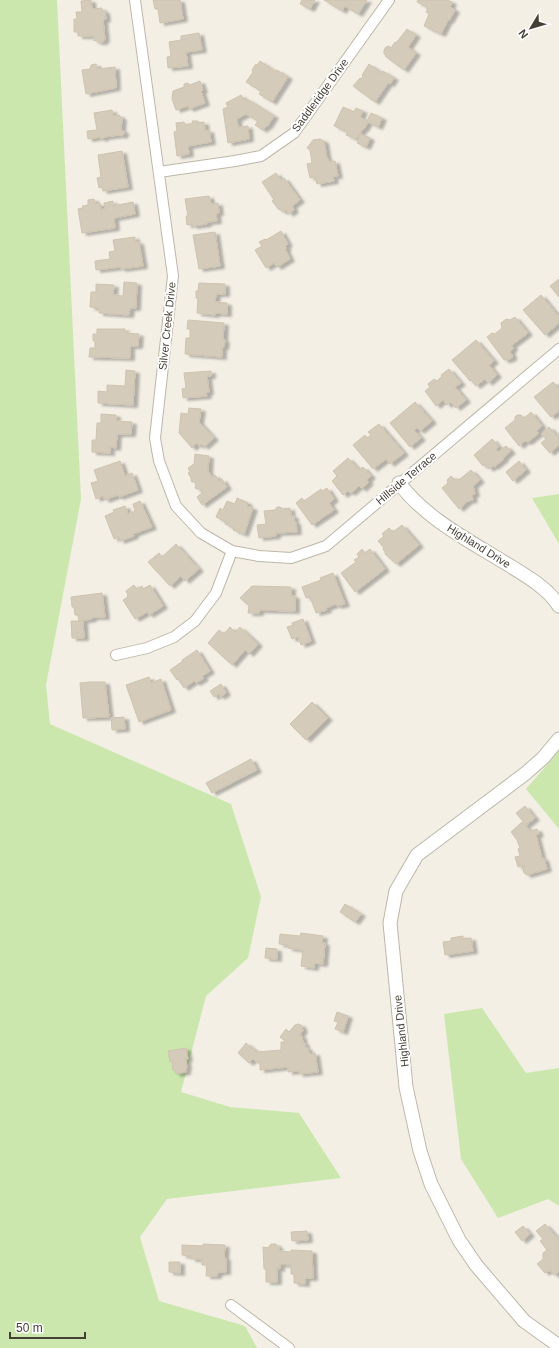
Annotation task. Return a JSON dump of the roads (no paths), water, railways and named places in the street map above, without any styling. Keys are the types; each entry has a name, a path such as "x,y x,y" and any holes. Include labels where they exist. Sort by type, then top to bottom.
{"street":[{"name":"Silver Creek Drive","path":"135,0 173,276 155,438 159,461 176,506 201,533 232,551"},
{"name":"Saddleridge Drive","path":"159,172 235,162 262,156 294,133 389,0"},
{"name":"Hillside Terrace","path":"232,551 259,556 291,558 326,546 559,349"},
{"name":"Highland Drive","path":"399,484 424,510 530,578 556,601 559,606"},
{"path":"116,655 147,648 174,637 195,621 216,593 232,551"},
{"name":"Highland Drive","path":"559,739 543,758 526,773 417,855 396,891 390,923 406,1087 420,1151 431,1184 460,1240 476,1265 524,1321 559,1346"},
{"path":"231,1306 289,1348"}]}
